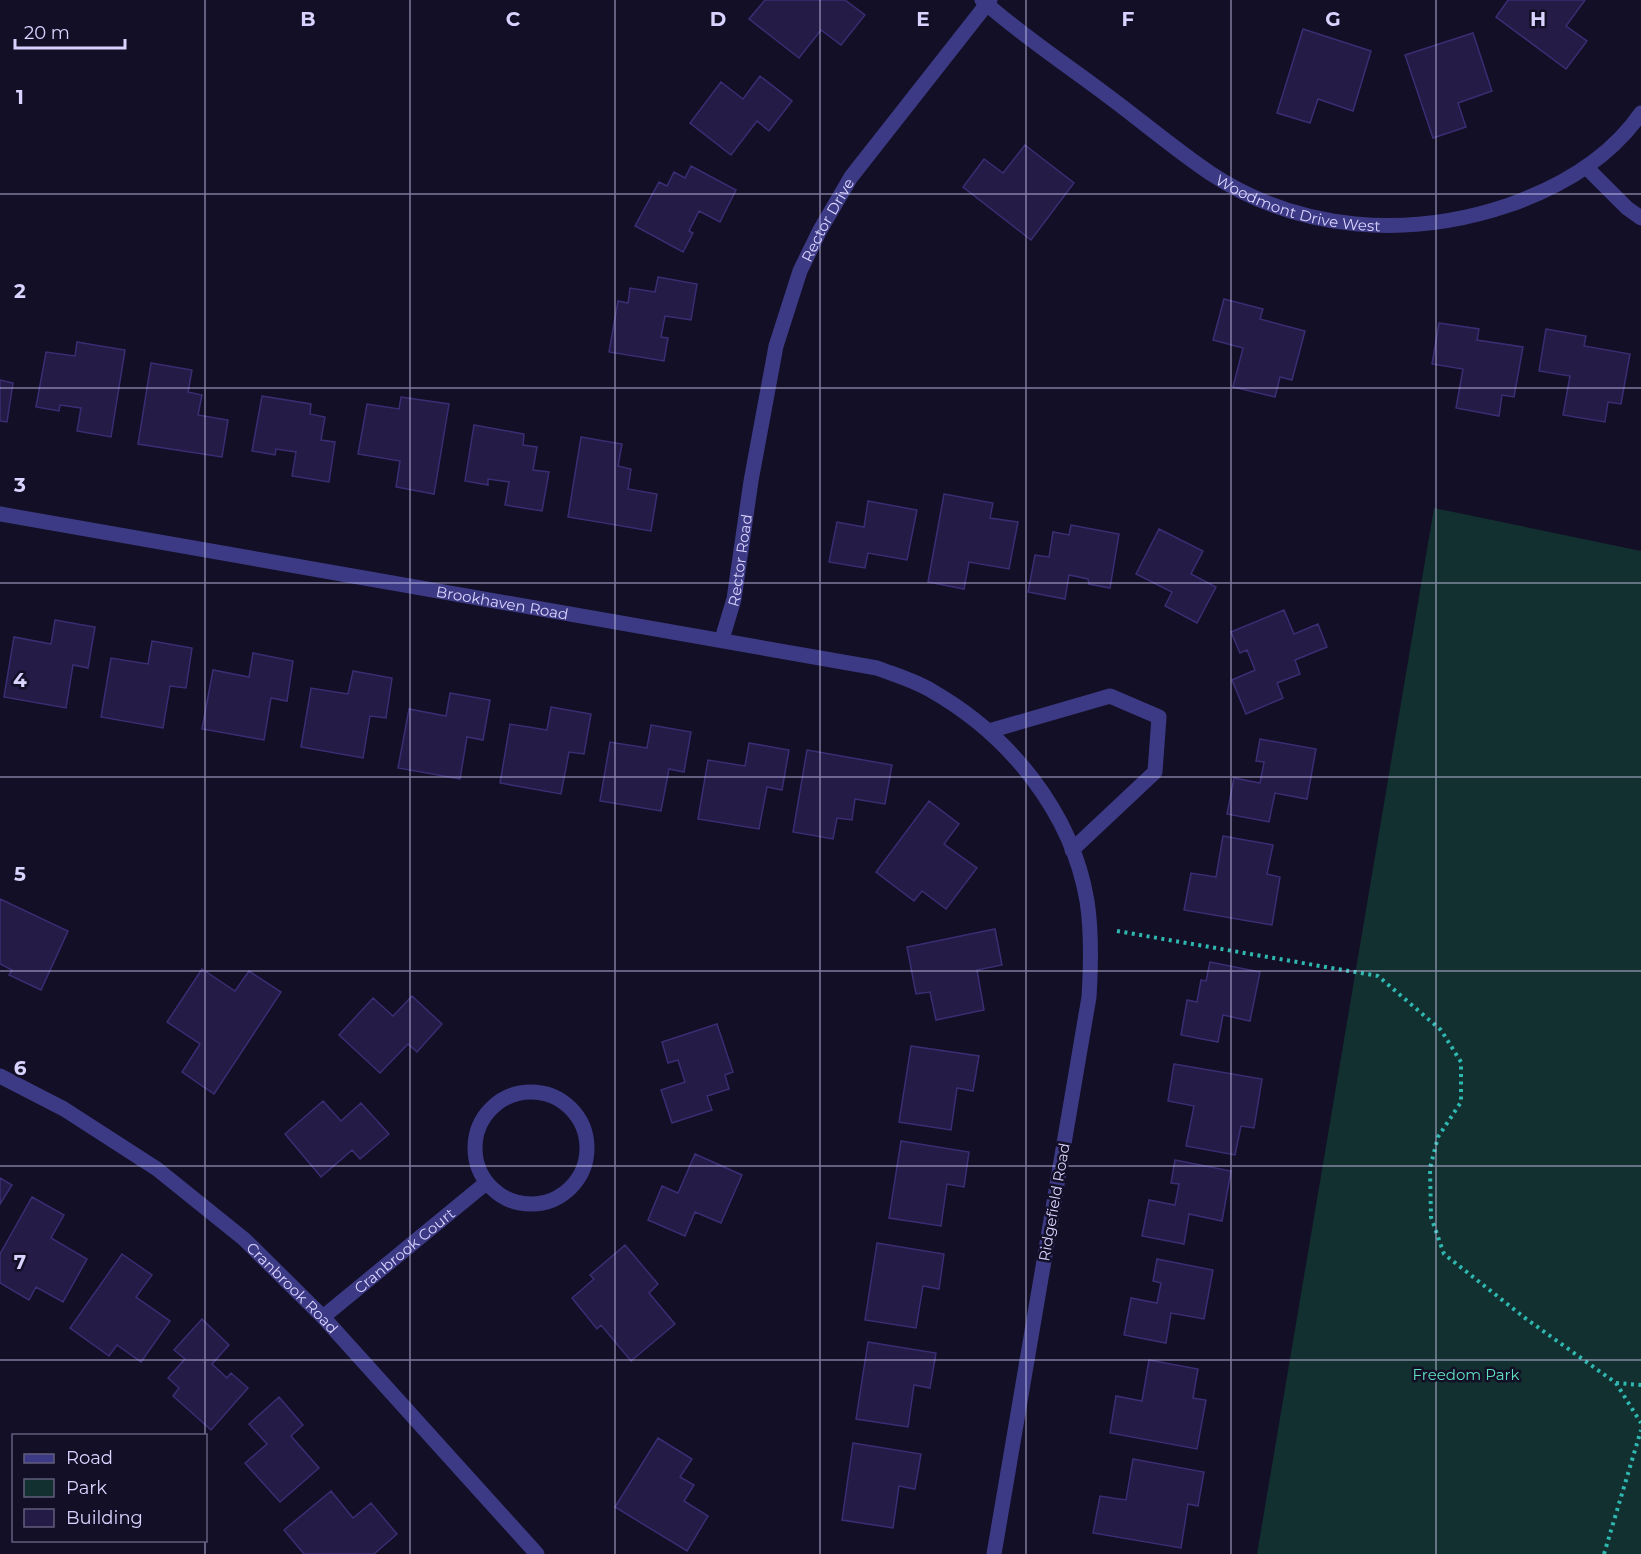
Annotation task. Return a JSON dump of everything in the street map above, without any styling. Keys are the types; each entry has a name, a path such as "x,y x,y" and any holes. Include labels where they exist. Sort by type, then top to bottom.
{"street":[{"name":"Woodmont Drive West","path":"986,1 1210,173 1263,201 1309,217 1378,227 1414,226 1450,221 1533,197 1562,183 1586,167 1613,145 1641,113"},
{"name":"Rector Drive","path":"751,482 776,346 800,271 820,230 851,177 986,1"},
{"path":"1586,167 1627,208 1641,218"},
{"name":"Rector Road","path":"722,639 734,599 751,482"},
{"name":"Brookhaven Road","path":"0,514 877,668 930,690 974,717 1012,753 1032,778"},
{"path":"989,731 1110,696 1158,717 1155,772 1072,850"},
{"name":"Ridgefield Road","path":"994,1554 1089,997 1087,900 1072,850 1047,798 1032,778"},
{"name":"Cranbrook Road","path":"0,1076 64,1109 157,1169 244,1239 323,1317 537,1554"},
{"path":"539,1092 560,1099 576,1114 586,1134 587,1156 580,1177 566,1194 545,1203 523,1205 502,1197 486,1183 476,1163 475,1140 482,1120 497,1103 517,1093 539,1092"},
{"name":"Cranbrook Court","path":"323,1317 486,1183"}],"path":[{"path":"1089,928 1138,933 1378,976 1441,1030 1461,1062 1461,1102 1438,1137 1430,1168 1431,1217 1444,1254 1525,1318 1616,1383 1641,1423"},
{"path":"1616,1383 1641,1385"},
{"path":"1604,1554 1641,1430"}],"green space":[{"name":"Freedom Park","path":"1434,508 1641,551 1641,1554 1257,1554"}],"building":[{"path":"765,0 845,0 865,15 841,45 821,30 799,58 749,19"},
{"path":"1508,0 1585,0 1566,26 1587,41 1566,69 1496,17"},
{"path":"1303,29 1371,51 1353,111 1318,99 1310,123 1277,113"},
{"path":"1473,33 1492,91 1458,103 1466,127 1433,138 1405,55"},
{"path":"760,76 792,101 769,131 757,121 731,155 690,123 721,82 743,99"},
{"path":"1025,145 1074,183 1031,240 963,187 984,159 1003,173"},
{"path":"691,166 736,190 720,222 699,211 689,231 693,233 683,252 635,226 659,182 667,186 674,172 685,178"},
{"path":"658,277 697,284 691,320 665,316 661,337 668,338 664,361 609,352 618,301 628,303 630,288 655,292"},
{"path":"1224,299 1263,309 1260,319 1305,331 1292,380 1280,377 1275,397 1233,387 1243,348 1213,340"},
{"path":"1439,323 1479,329 1477,340 1523,347 1514,397 1502,395 1499,416 1456,408 1463,369 1432,364"},
{"path":"1546,329 1586,336 1584,346 1630,354 1621,404 1608,402 1605,422 1563,415 1570,376 1539,371"},
{"path":"77,342 125,350 111,437 77,431 81,408 60,405 59,411 36,407 46,352 75,356"},
{"path":"151,363 192,370 188,392 202,395 198,415 228,420 222,457 138,444"},
{"path":"0,380 13,383 7,422 0,421"},
{"path":"262,396 311,404 310,414 325,417 321,440 335,442 329,482 292,476 296,452 276,449 275,455 252,451"},
{"path":"401,397 449,404 434,494 396,487 400,461 358,454 367,404 399,409"},
{"path":"474,425 524,434 523,445 537,447 533,470 549,472 542,511 505,505 509,482 488,479 488,485 465,481"},
{"path":"581,437 622,444 618,466 631,469 628,489 657,494 651,531 568,517"},
{"path":"944,494 993,503 990,518 1018,522 1009,569 969,562 964,589 928,582"},
{"path":"868,501 917,510 907,560 868,553 865,568 829,562 837,522 864,527"},
{"path":"1071,525 1119,534 1110,588 1089,584 1088,579 1069,575 1065,599 1028,592 1035,555 1049,557 1053,532 1069,535"},
{"path":"1159,529 1203,551 1191,574 1216,587 1197,623 1165,606 1172,592 1136,574"},
{"path":"1284,610 1294,634 1318,624 1327,647 1295,660 1300,674 1277,683 1283,698 1246,714 1232,680 1255,670 1247,650 1240,653 1231,632"},
{"path":"55,620 95,627 88,668 73,665 66,708 4,697 14,637 51,644"},
{"path":"152,641 192,648 186,688 170,686 163,728 101,717 111,658 148,664"},
{"path":"253,653 293,661 287,701 271,698 264,740 202,729 213,670 249,677"},
{"path":"353,671 392,678 386,718 370,716 363,758 301,747 311,688 348,694"},
{"path":"450,693 490,700 483,740 467,737 460,779 398,768 409,709 446,716"},
{"path":"551,707 591,714 584,754 569,752 561,794 500,783 510,724 547,730"},
{"path":"651,725 691,732 684,772 669,769 661,811 600,801 610,742 647,748"},
{"path":"1260,739 1316,749 1307,799 1275,793 1269,822 1227,814 1234,778 1260,783 1264,762 1256,761"},
{"path":"749,743 789,750 782,790 767,787 759,829 698,819 708,760 745,766"},
{"path":"807,750 892,765 885,804 855,799 852,820 837,818 833,839 793,832"},
{"path":"929,801 959,824 944,844 977,868 946,909 922,891 914,901 876,872"},
{"path":"1223,836 1273,845 1267,874 1280,877 1272,925 1184,910 1191,873 1216,877"},
{"path":"0,899 68,931 41,990 9,975 12,970 0,964"},
{"path":"995,929 1002,965 977,970 984,1010 936,1020 930,992 916,994 907,947"},
{"path":"1210,962 1260,972 1250,1021 1223,1015 1218,1042 1181,1035 1187,1000 1197,1002 1201,980 1206,981"},
{"path":"202,969 235,991 249,971 281,992 214,1094 182,1072 200,1044 167,1022"},
{"path":"412,996 442,1024 417,1052 408,1044 380,1073 339,1035 373,998 393,1016"},
{"path":"717,1024 733,1072 725,1075 729,1089 707,1096 712,1110 672,1123 661,1090 685,1082 678,1060 668,1063 662,1042"},
{"path":"911,1046 979,1056 973,1091 957,1088 951,1130 899,1122"},
{"path":"1174,1064 1262,1079 1254,1128 1241,1126 1235,1155 1186,1146 1194,1106 1168,1101"},
{"path":"323,1101 341,1121 361,1103 389,1134 360,1159 352,1150 321,1177 285,1134"},
{"path":"901,1141 969,1152 964,1187 947,1184 941,1226 889,1218"},
{"path":"695,1154 742,1175 721,1223 695,1212 685,1236 648,1220 662,1186 678,1193"},
{"path":"1175,1160 1231,1171 1222,1221 1189,1214 1184,1244 1142,1236 1149,1200 1175,1205 1179,1184 1171,1183"},
{"path":"0,1178 12,1185 0,1204"},
{"path":"32,1197 64,1215 51,1238 87,1259 63,1302 36,1287 29,1300 0,1283 0,1254"},
{"path":"877,1243 944,1254 939,1289 923,1286 916,1328 865,1320"},
{"path":"625,1245 658,1284 649,1293 675,1324 631,1361 601,1325 597,1329 572,1298 594,1279 590,1275"},
{"path":"122,1254 152,1275 136,1297 170,1321 141,1362 117,1345 109,1356 70,1328"},
{"path":"1157,1259 1213,1270 1204,1319 1171,1313 1166,1343 1124,1335 1131,1298 1157,1303 1161,1283 1153,1281"},
{"path":"202,1319 229,1345 212,1364 227,1378 231,1373 248,1388 211,1430 173,1396 179,1388 168,1378 185,1359 174,1350"},
{"path":"868,1342 936,1353 930,1388 914,1385 908,1427 856,1419"},
{"path":"1149,1360 1198,1369 1193,1398 1206,1400 1197,1449 1110,1433 1116,1396 1142,1401"},
{"path":"279,1397 303,1425 291,1436 319,1468 280,1502 245,1463 267,1444 249,1424"},
{"path":"658,1438 692,1459 680,1477 694,1485 684,1501 708,1516 687,1551 615,1507"},
{"path":"853,1443 921,1454 915,1489 899,1486 893,1528 842,1520"},
{"path":"1133,1459 1204,1472 1198,1506 1188,1504 1181,1548 1093,1533 1100,1496 1126,1500"},
{"path":"331,1491 353,1518 371,1503 397,1534 374,1554 304,1554 284,1530"}]}
